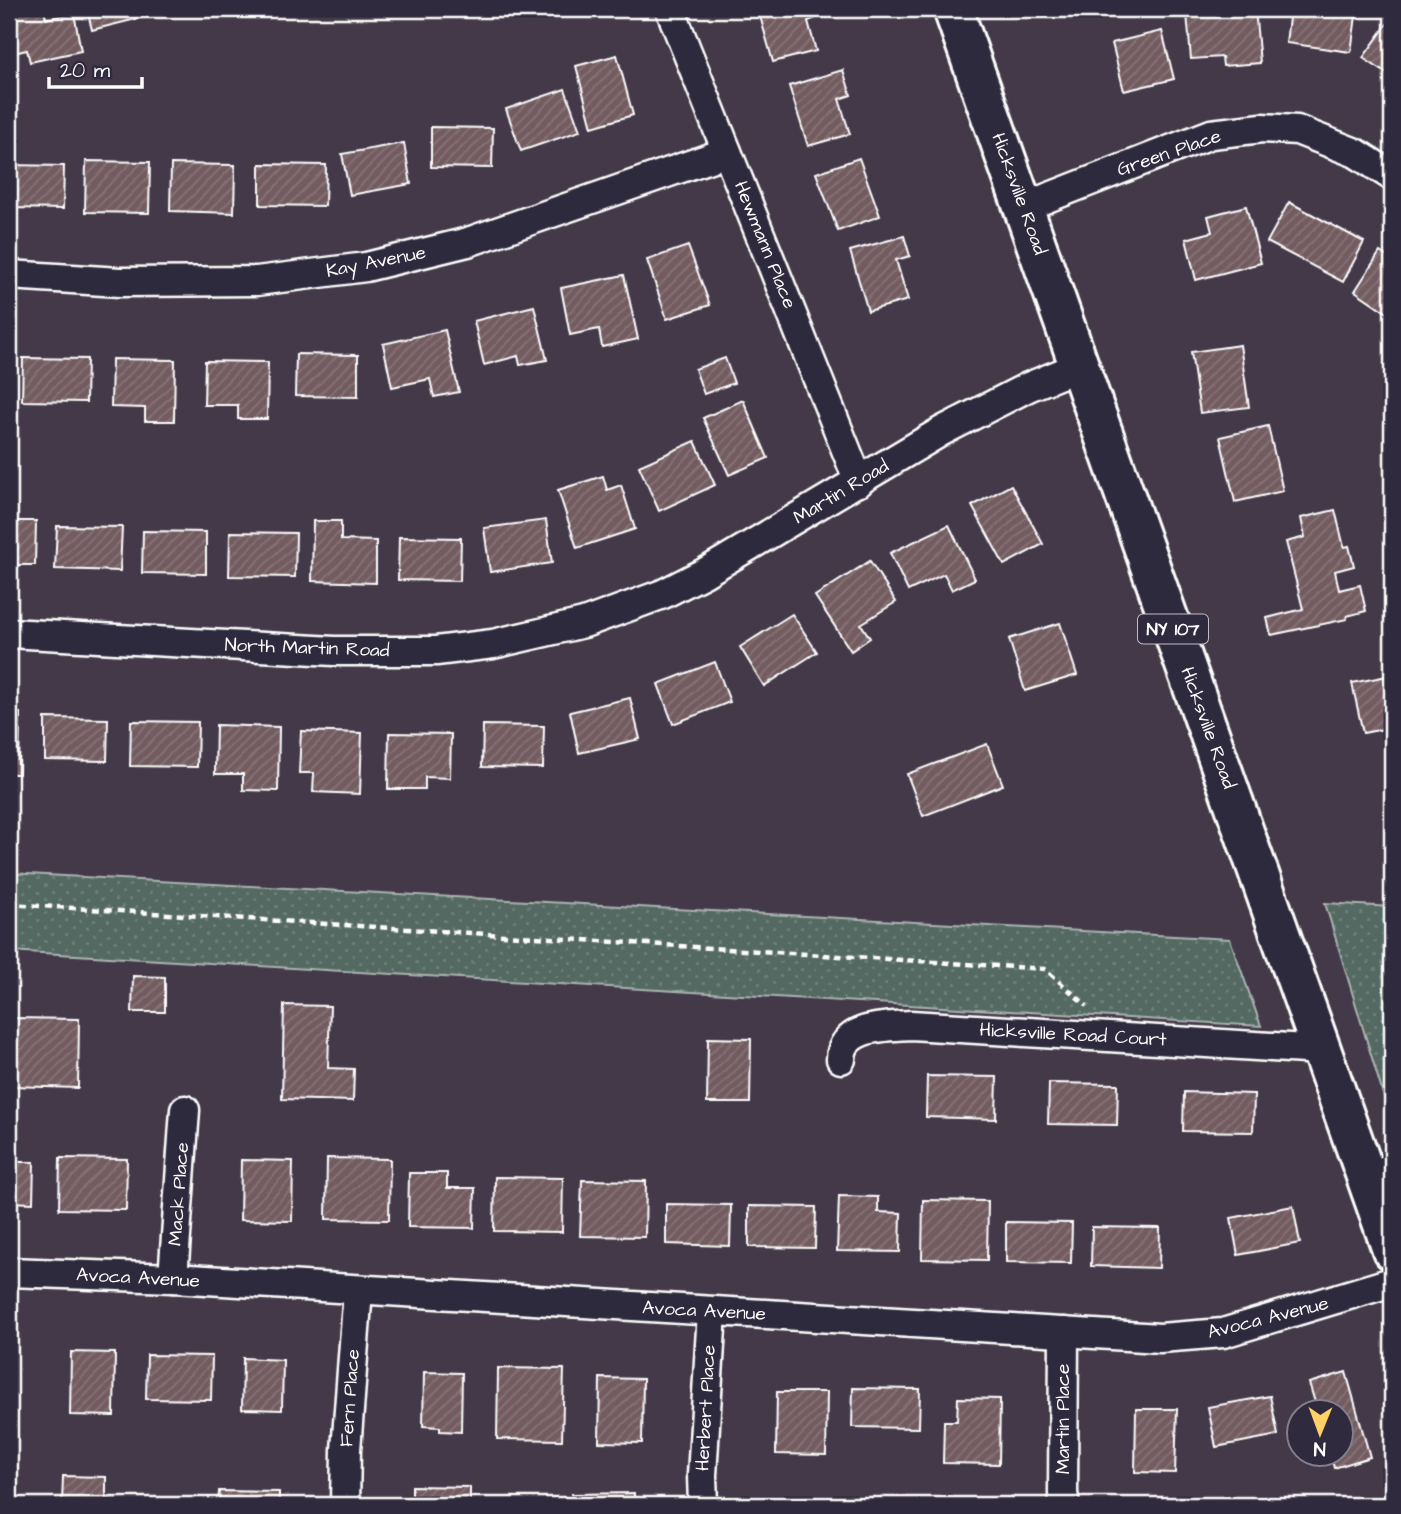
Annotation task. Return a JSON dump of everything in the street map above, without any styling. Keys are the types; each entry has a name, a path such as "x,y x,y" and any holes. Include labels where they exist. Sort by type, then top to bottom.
{"main road":[{"name":"Hicksville Road","path":"953,9 1322,1050 1378,1165 1392,1250"}],"street":[{"name":"Hewmann Place","path":"670,9 859,482"},
{"name":"Green Place","path":"1024,207 1211,134 1262,128 1297,130 1356,153 1392,176"},
{"name":"Kay Avenue","path":"9,275 120,282 257,281 366,267 468,242 727,152"},
{"name":"Martin Road","path":"601,617 663,594 704,573 942,431 1028,387 1080,366"},
{"name":"North Martin Road","path":"9,633 334,651 436,651 493,644 601,617"},
{"name":"Hicksville Road Court","path":"842,1059 844,1043 849,1037 877,1028 911,1025 1322,1050"},
{"name":"Mack Place","path":"173,1278 185,1110"},
{"name":"Avoca Avenue","path":"9,1272 173,1278 1160,1338 1223,1332 1392,1282"},
{"name":"Fern Place","path":"345,1505 346,1450 358,1290"},
{"name":"Herbert Place","path":"703,1505 702,1475 712,1312"},
{"name":"Martin Place","path":"1064,1332 1065,1505"}],"path":[{"path":"9,904 1045,969"}],"green space":[{"path":"9,873 1230,939 1261,1026 9,951"},
{"path":"1325,903 1392,907 1392,1124"}],"building":[{"path":"9,9 44,9 46,19 74,13 81,51 30,62 27,50 9,54"},
{"path":"87,9 151,9 152,15 92,30"},
{"path":"758,9 814,9 816,18 808,21 816,51 773,62"},
{"path":"1255,9 1260,63 1223,66 1222,57 1191,59 1187,14"},
{"path":"1290,9 1357,9 1351,52 1286,43"},
{"path":"1390,20 1392,21 1392,77 1363,58"},
{"path":"1162,31 1174,79 1124,91 1112,43"},
{"path":"617,55 633,115 592,127 576,66"},
{"path":"843,70 851,95 839,99 850,134 808,146 789,86"},
{"path":"565,89 580,131 521,151 506,109"},
{"path":"431,127 493,128 492,168 431,167"},
{"path":"404,143 411,184 350,195 342,154"},
{"path":"859,158 880,216 838,231 816,173"},
{"path":"86,161 150,162 149,213 85,212"},
{"path":"171,164 235,165 234,213 170,211"},
{"path":"260,164 326,165 325,206 260,205"},
{"path":"9,165 64,166 63,209 9,208"},
{"path":"1289,202 1364,242 1343,282 1267,242"},
{"path":"1246,206 1261,263 1196,280 1186,239 1212,232 1208,216"},
{"path":"904,236 910,256 896,260 908,300 868,311 850,251"},
{"path":"688,246 710,305 667,319 647,260"},
{"path":"1380,252 1392,260 1392,316 1355,291"},
{"path":"624,275 638,339 602,347 599,329 570,335 561,288"},
{"path":"534,306 547,360 520,365 518,356 484,365 474,321"},
{"path":"445,330 459,392 434,397 430,379 392,387 383,344"},
{"path":"1240,345 1249,407 1200,413 1191,352"},
{"path":"296,354 358,355 358,397 295,396"},
{"path":"23,358 87,359 86,402 22,401"},
{"path":"725,358 734,383 704,394 695,369"},
{"path":"112,359 175,360 174,421 145,421 145,408 111,407"},
{"path":"205,361 268,362 267,419 238,419 238,405 204,405"},
{"path":"743,400 768,458 729,475 703,418"},
{"path":"1268,426 1283,491 1235,502 1220,437"},
{"path":"695,441 715,485 659,511 639,466"},
{"path":"603,476 607,490 621,485 635,529 577,548 558,490"},
{"path":"1011,485 1043,544 1004,565 972,506"},
{"path":"1335,510 1344,547 1349,546 1354,566 1335,571 1339,590 1360,585 1366,611 1347,616 1347,619 1271,635 1267,618 1303,609 1286,542 1305,537 1301,518"},
{"path":"546,520 552,563 490,572 484,528"},
{"path":"9,521 36,521 35,565 9,565"},
{"path":"313,521 341,521 341,540 376,541 376,583 312,581"},
{"path":"949,525 975,579 952,590 944,574 908,591 890,553"},
{"path":"57,526 122,527 120,571 55,569"},
{"path":"143,531 206,532 206,574 142,573"},
{"path":"230,532 296,533 295,577 229,576"},
{"path":"399,537 461,538 460,581 398,580"},
{"path":"870,561 896,602 861,624 870,638 851,651 815,596"},
{"path":"792,614 817,652 764,686 740,647"},
{"path":"1060,623 1077,675 1025,691 1009,639"},
{"path":"715,662 730,702 673,724 658,684"},
{"path":"1392,675 1392,733 1389,728 1363,733 1352,683"},
{"path":"630,698 640,739 579,753 570,712"},
{"path":"9,713 20,713 19,774 9,774"},
{"path":"45,718 108,719 107,761 45,760"},
{"path":"131,721 198,722 197,767 130,766"},
{"path":"216,725 279,727 278,791 243,790 243,774 215,774"},
{"path":"483,725 544,726 543,768 482,767"},
{"path":"301,731 362,733 360,794 313,792 314,773 299,773"},
{"path":"389,733 451,734 450,778 425,777 425,789 388,789"},
{"path":"987,744 1003,785 923,816 907,774"},
{"path":"133,976 165,977 165,1012 132,1012"},
{"path":"284,1005 330,1006 328,1068 354,1069 353,1101 282,1099"},
{"path":"12,1018 79,1019 78,1088 11,1086"},
{"path":"708,1038 751,1039 750,1103 707,1103"},
{"path":"927,1076 997,1077 996,1119 926,1117"},
{"path":"1049,1083 1118,1084 1117,1125 1048,1124"},
{"path":"1184,1092 1254,1094 1253,1132 1183,1131"},
{"path":"9,1152 14,1152 14,1162 34,1162 33,1203 9,1202"},
{"path":"60,1158 127,1159 126,1210 59,1209"},
{"path":"327,1158 390,1159 389,1220 326,1219"},
{"path":"241,1160 293,1161 292,1221 240,1220"},
{"path":"409,1173 447,1173 447,1188 475,1188 474,1228 408,1227"},
{"path":"495,1177 563,1178 562,1232 494,1231"},
{"path":"582,1180 646,1181 645,1237 580,1236"},
{"path":"839,1196 878,1197 878,1212 901,1213 900,1252 837,1251"},
{"path":"923,1200 988,1201 987,1260 922,1259"},
{"path":"666,1204 731,1205 730,1246 666,1244"},
{"path":"749,1206 816,1207 815,1248 749,1247"},
{"path":"1293,1206 1300,1243 1238,1255 1231,1218"},
{"path":"1006,1222 1072,1223 1071,1263 1006,1262"},
{"path":"1092,1227 1160,1228 1159,1268 1091,1266"},
{"path":"71,1352 115,1353 114,1416 70,1415"},
{"path":"147,1355 212,1356 211,1400 146,1399"},
{"path":"243,1358 283,1360 282,1410 242,1409"},
{"path":"498,1368 564,1369 562,1440 497,1439"},
{"path":"424,1372 462,1373 461,1432 440,1431 440,1427 423,1426"},
{"path":"1346,1372 1353,1398 1314,1398 1309,1383"},
{"path":"600,1378 643,1379 642,1443 599,1442"},
{"path":"853,1388 920,1389 919,1428 852,1427"},
{"path":"777,1392 827,1392 826,1455 776,1454"},
{"path":"1270,1396 1278,1435 1216,1447 1208,1407"},
{"path":"958,1398 1000,1399 999,1464 943,1463 944,1421 957,1421"},
{"path":"1356,1407 1370,1457 1356,1461"},
{"path":"1136,1409 1177,1409 1175,1473 1135,1472"},
{"path":"63,1476 106,1477 106,1499 116,1500 116,1505 62,1505"},
{"path":"412,1486 470,1487 470,1505 412,1505"},
{"path":"219,1491 279,1492 279,1505 218,1505"},
{"path":"634,1493 634,1505 573,1505 572,1494"}]}
